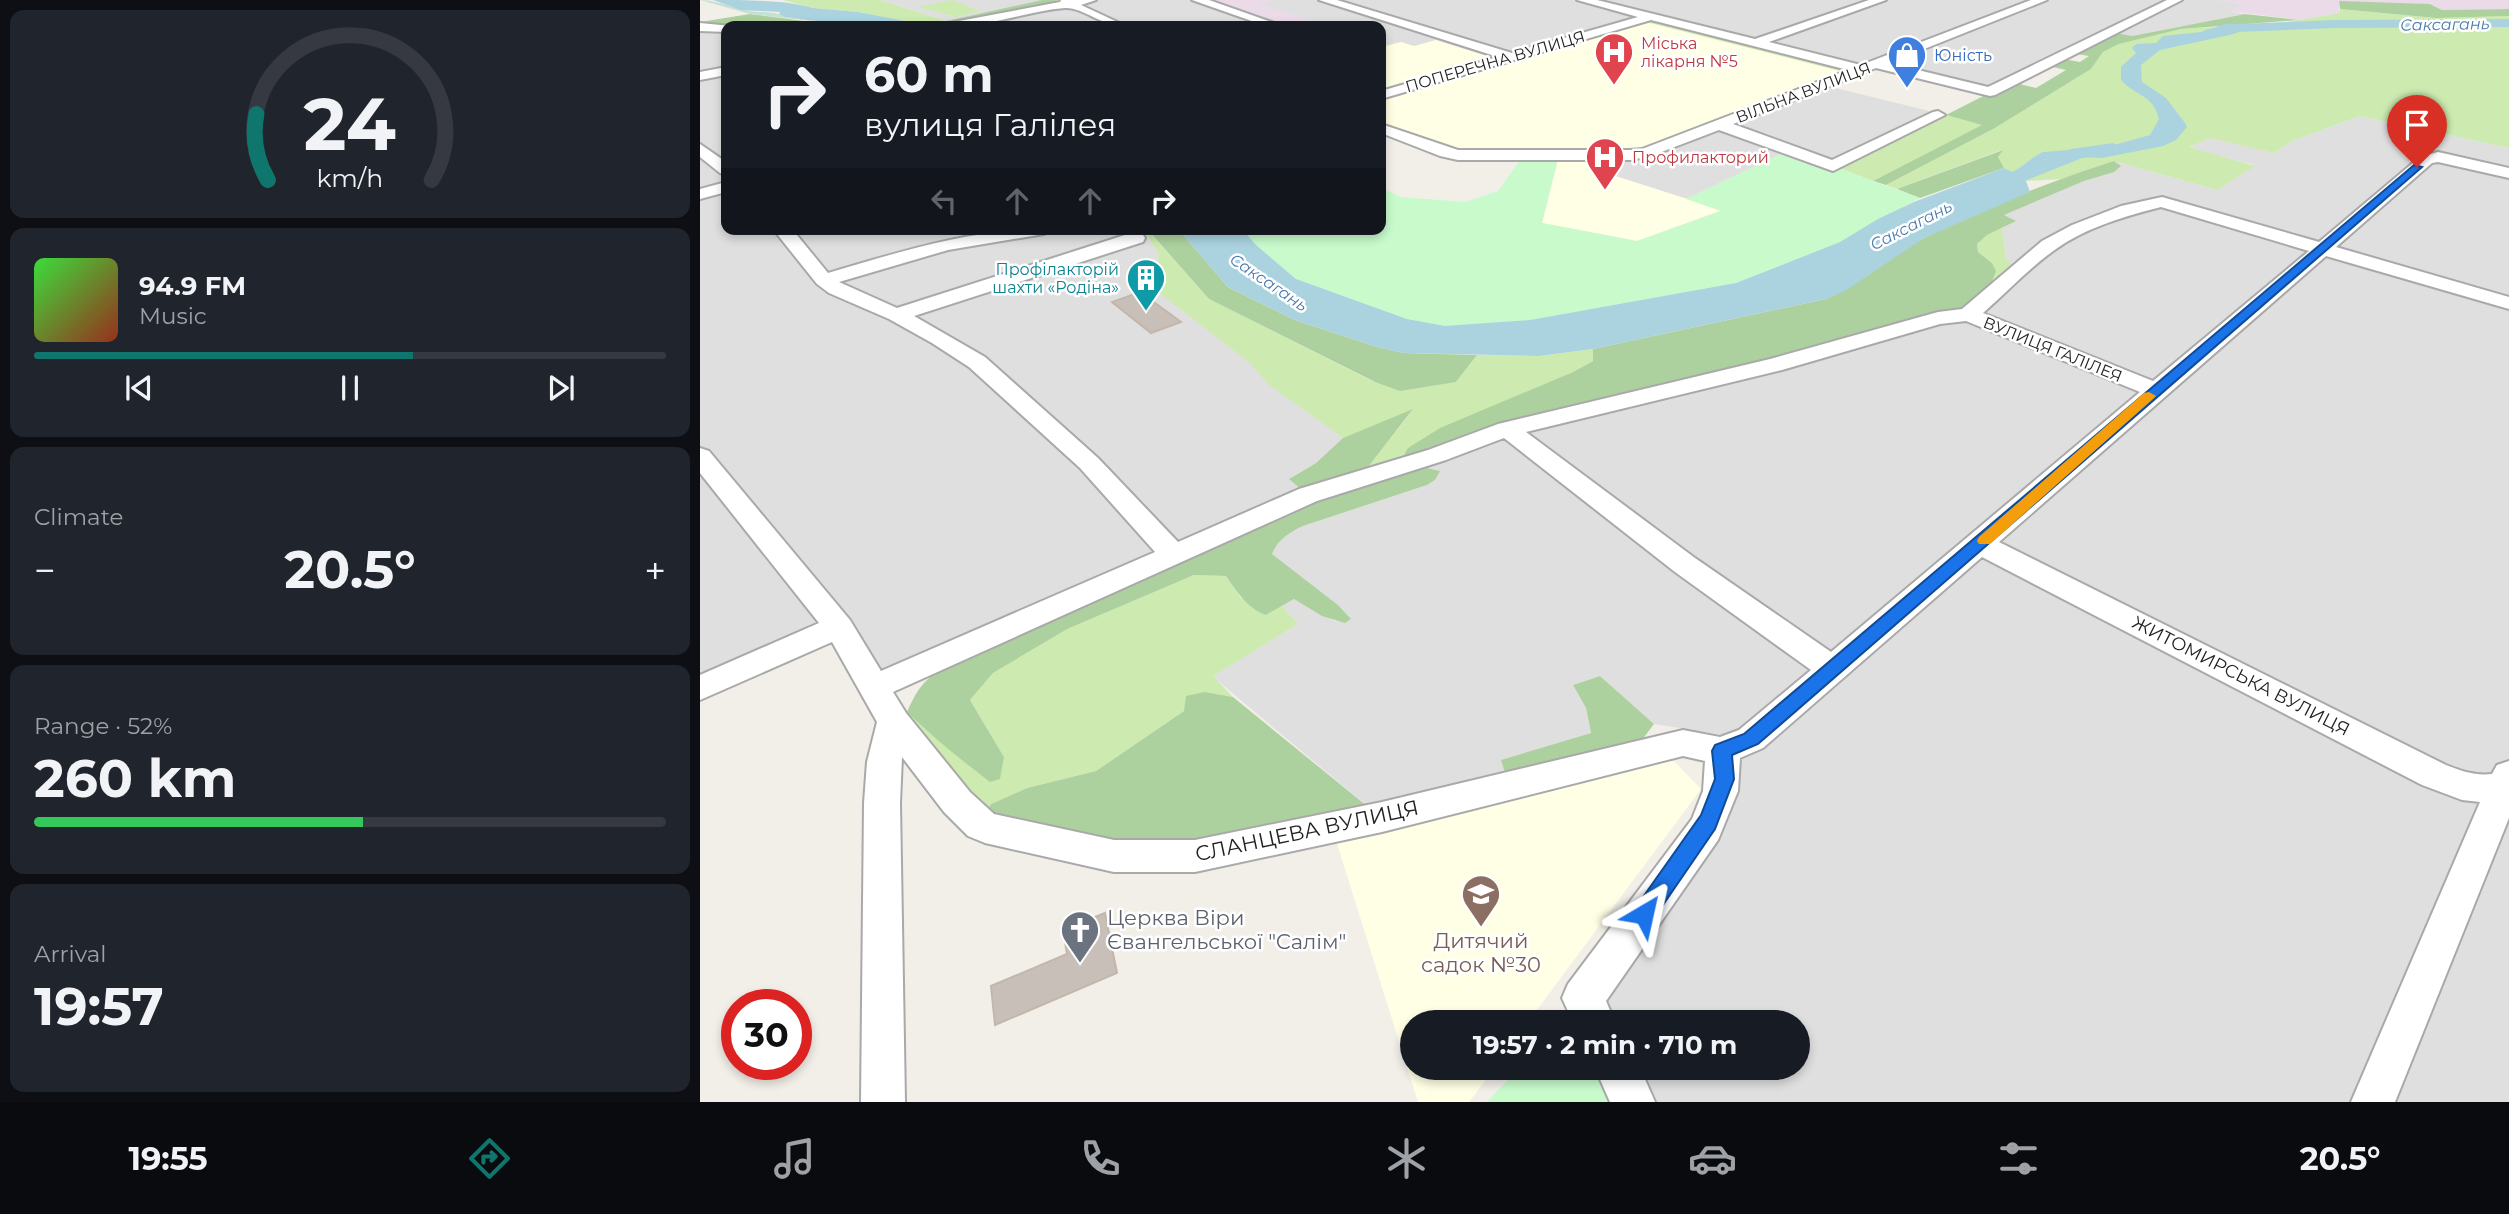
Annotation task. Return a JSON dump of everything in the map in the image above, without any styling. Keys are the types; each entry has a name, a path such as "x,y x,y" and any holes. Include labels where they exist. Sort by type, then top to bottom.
{"street":[{"path":"979,21 1064,2 1090,0"},
{"path":"1198,0 1262,21"},
{"path":"1325,0 1511,57"},
{"path":"1585,0 1861,69"},
{"path":"1756,43 1881,0"},
{"name":"ВІЛЬНА ВУЛИЦЯ","path":"1386,130 1458,155 1637,155 2041,0"},
{"path":"1875,64 1990,92 2176,0"},
{"path":"1064,2 1108,21"},
{"name":"ПОПЕРЕЧНА ВУЛИЦЯ","path":"1386,93 1650,17"},
{"path":"700,27 721,28"},
{"path":"1388,34 1416,28"},
{"path":"700,76 721,72"},
{"path":"1721,125 1833,166 1938,115"},
{"path":"700,149 721,166"},
{"path":"1588,1010 1583,999 1705,829 1724,779 1722,751 1751,739 1980,544 2155,390 2429,158 2438,157 2509,173"},
{"path":"700,194 721,188"},
{"name":"ВУЛИЦЯ ГАЛІЛЕЯ","path":"1968,316 2049,245 2078,229 2127,210 2162,202 2509,303"},
{"path":"787,235 824,280 836,289 897,315 960,349 977,362 1089,463 1175,556"},
{"path":"824,280 946,245 1007,235"},
{"path":"897,315 1136,239 1134,235"},
{"path":"873,688 1308,495 1437,455 1507,429 1774,365 1938,318 1968,316"},
{"name":"ВУЛИЦЯ ГАЛІЛЕЯ","path":"1968,316 2013,331 2155,390"},
{"path":"1507,429 1685,565 1832,669"},
{"name":"СЛАНЦЕВА ВУЛИЦЯ","path":"700,456 839,627 894,722 957,802 981,825 998,832 1114,856 1195,856 1382,817 1683,743 1722,751"},
{"name":"ЖИТОМИРСЬКА ВУЛИЦЯ","path":"1980,544 2434,775 2475,788 2488,789 2508,781"},
{"path":"700,688 839,627"},
{"path":"883,1102 882,803 884,762 894,722"},
{"name":"ЖИТОМИРСЬКА ВУЛИЦЯ","path":"2373,1102 2508,781"},
{"path":"1623,1080 1633,1102"}],"shaded area":[{"path":"700,0 817,21 812,21 750,14"},
{"path":"880,0 2218,0 2243,4 2230,11 2245,14 2132,36 2111,32 1988,93 1873,65 1861,69 1650,17 1386,94 1386,21 1008,21 999,18 946,21"},
{"path":"1198,0 1268,0 1271,1 1260,5 1313,21 1262,21"},
{"path":"2218,0 2509,0 2509,9 2442,10 2430,4 2339,2 2339,13 2299,20 2229,11 2241,4"},
{"name":"Міська лікарня №5","path":"1650,17 1861,69 1645,153 1609,155 1609,174 1722,210 1637,241 1542,223 1559,155 1445,153 1386,130 1386,94"},
{"path":"700,27 721,28 721,235 1148,235 1159,254 1269,384 1343,438 1316,463 1290,478 1308,495 873,688 839,627 700,688"},
{"path":"1436,40 1493,58 1386,89 1386,46 1401,42 1414,46"},
{"path":"1823,85 1946,115 1839,168 1789,150 1686,199 1609,174 1609,155"},
{"path":"2360,116 2509,148 2509,1102 1633,1102 1623,1080 1810,1080 1810,1010 1601,1010 1750,739 1654,724 1600,676 1573,685 1586,708 1591,733 1502,760 1508,782 1373,811 1212,676 1298,624 1282,606 1294,599 1335,621 1351,619 1338,605 1272,554 1275,546 1285,536 1303,526 1427,485 1435,480 1439,471 1427,468 1437,455 2006,259 2002,228 2015,221 2003,215 2114,171 2114,161 2217,190 2254,165 2188,148 2211,137 2274,153 2292,141"},
{"name":"Дитячий садок №30","path":"1671,758 1701,789 1537,1010 1400,1010 1400,1045 1334,834"},
{"name":"Дитячий садок №30","path":"1411,1080 1486,1080 1469,1102 1418,1102"}],"green space":[{"path":"783,0 880,0 946,21 906,21 858,12 813,8"},
{"path":"952,0 980,11 957,17 918,7"},
{"path":"1042,0 1058,0 1069,4 980,21 946,21"},
{"path":"2339,1 2430,4 2442,10 2509,9 2509,16 2436,18 2340,9"},
{"path":"2340,9 2436,18 2509,16 2509,148 2360,116 2292,141 2274,153 2211,138 2189,147 2255,166 2217,190 2114,161 2061,179 2026,181 2004,168 1998,157 2001,150 1897,189 1886,185 1995,128 2091,69 2103,52 2119,44 2181,29 2287,22 2339,13"},
{"path":"750,14 804,21 721,21 721,27 700,25 700,22"},
{"path":"2245,14 2299,20 2181,29 2119,44 2103,52 2091,69 1995,128 1886,185 1873,181 1982,125 1946,115 2011,82 2036,88 2066,70 2044,65 2058,58 2080,62 2089,56 2070,53 2112,32 2132,36"},
{"path":"1652,20 1847,69 1848,71 1642,21"},
{"path":"1946,115 1983,125 1873,181 1839,168"},
{"path":"1789,150 1920,198 1840,242 1736,283 1530,320 1445,326 1407,319 1296,279 1247,235 1386,235 1386,190 1401,197 1465,202 1498,191 1524,155 1559,155 1542,223 1637,241 1721,211 1686,199"},
{"path":"2003,150 1998,157 2004,168 1920,198 1897,189"},
{"path":"2114,161 2121,166 2114,172 2084,181 2004,215 2016,221 1987,235 1977,244 1978,252 1992,263 1996,271 1991,284 1972,310 1397,468 1408,448 1440,428 1573,372 1593,361 1593,349 1826,299 1913,244 1949,226 2019,195"},
{"path":"2002,228 2006,259 2018,271 1988,296 1992,263 1978,252 1977,244 1987,235"},
{"path":"1152,235 1209,299 1374,382 1456,382 1477,355 1539,356 1593,349 1593,361 1499,404 1397,468 1358,480 1412,411 1343,438 1268,384 1250,363 1153,288 1159,255 1147,236"},
{"path":"1152,235 1183,235 1228,287 1295,320 1404,353 1477,355 1456,382 1400,391 1375,382 1209,299"},
{"path":"1413,409 1358,480 1308,495 1289,479 1316,463 1343,438"},
{"path":"1427,468 1440,471 1435,480 1427,485 1303,526 1284,537 1274,549 1272,554 1338,605 1351,619 1345,623 1322,616 1294,599 1266,615 1248,604 1226,576 1194,575 1067,629 993,673 970,700 1004,757 1000,779 990,782 907,712 925,682 954,662 1291,510 1355,487"},
{"path":"1194,575 1226,576 1241,598 1266,615 1282,606 1298,624 1213,676 1233,697 1205,692 1184,711 1096,771 1027,788 991,804 984,816 928,752 907,712 977,772 1004,757 970,700 993,673 1066,629"},
{"path":"1600,676 1654,724 1642,740 1508,782 1501,760 1591,733 1586,708 1573,685"},
{"path":"1205,692 1233,697 1373,811 1217,843 1117,847 984,816 991,804 1027,788 1096,771 1184,711 1186,696"},
{"path":"1508,1080 1623,1080 1633,1102 1487,1102"}],"water":[{"path":"713,0 790,3 906,21 817,21 785,17 779,14 780,12 741,10"},
{"path":"2226,24 2257,24 2234,34 2160,50 2141,65 2142,82 2166,98 2187,127 2176,140 2163,146 2102,158 2060,156 2042,160 2022,178 2030,192 1924,238 1845,291 1826,299 1593,349 1539,356 1404,353 1377,347 1295,320 1228,287 1183,235 1247,235 1296,279 1407,319 1445,326 1530,320 1736,283 1840,242 1878,219 1914,202 2004,168 2012,172 2043,152 2107,147 2150,135 2159,119 2156,111 2148,100 2121,80 2121,67 2136,53 2132,48 2136,44 2156,43 2163,36 2201,32"}],"building":[{"name":"Профілакторій шахти «Родіна»","path":"1140,292 1181,322 1151,333 1112,302"},
{"name":"Церква Віри Євангельської \"Салім\"","path":"1105,913 1117,973 995,1025 991,986 1067,954 1063,930"}],"waterway":[{"name":"Саксагань","path":"2210,33 2237,28 2335,24 2509,23"},
{"name":"Саксагань","path":"1985,190 2078,153 2113,149"}],"slow traffic":[{"path":"1985,541 2149,396"}],"place":[{"name":"Міська лікарня №5","path":"1614,86"},
{"name":"Юність","path":"1907,89"},
{"name":"Профилакторий","path":"1605,191"},
{"name":"Профілакторій шахти «Родіна»","path":"1146,312"},
{"name":"Дитячий садок №30","path":"1481,928"},
{"name":"Церква Віри Євангельської \"Салім\"","path":"1080,964"}],"route":[{"path":"1644,914 1705,829 1712,815 1724,779 1722,751 1751,739 2417,167"}]}
